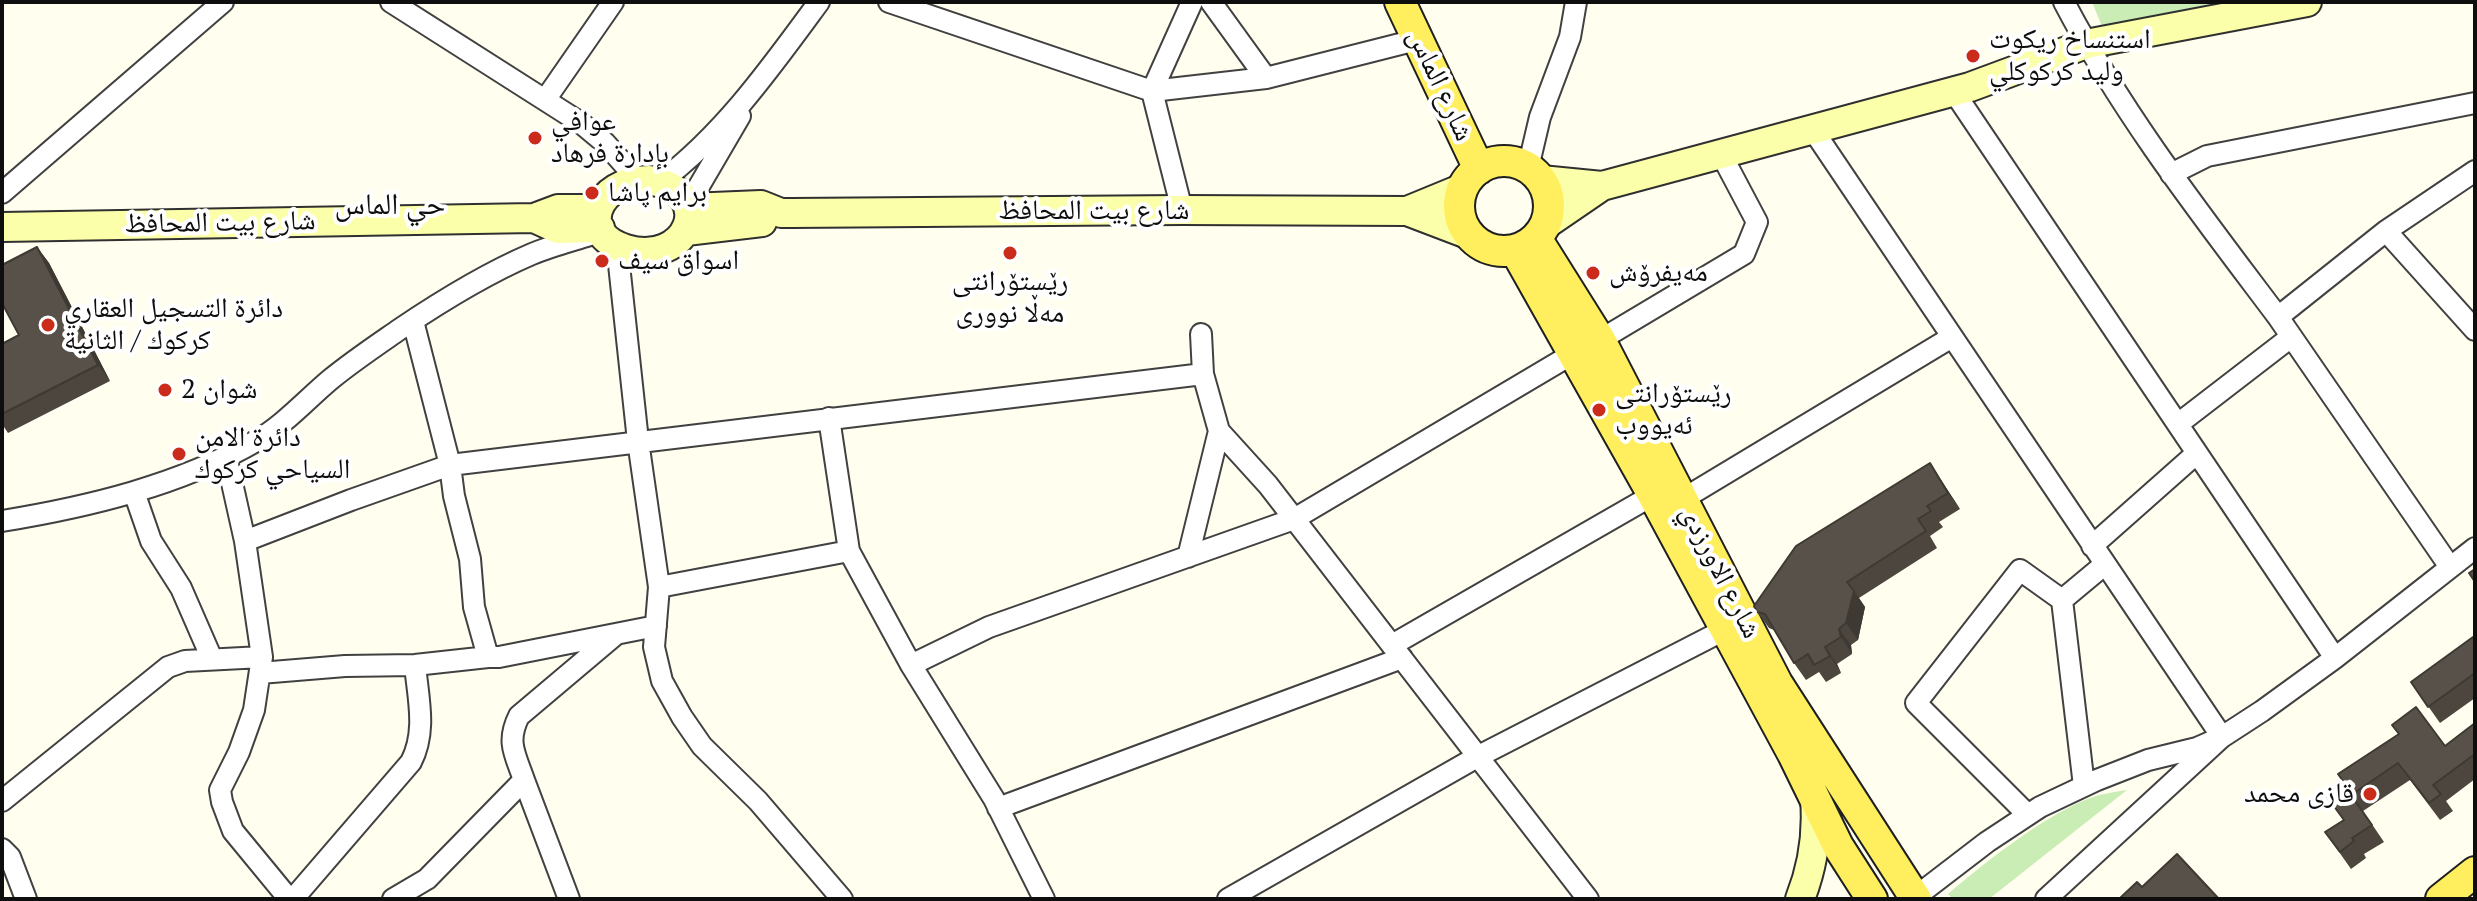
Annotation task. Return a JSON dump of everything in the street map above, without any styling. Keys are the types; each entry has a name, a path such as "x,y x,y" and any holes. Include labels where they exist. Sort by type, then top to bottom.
{"main road":[{"name":"شارع الماس","path":"1400,2 1420,39 1471,178"},
{"path":"1602,186 1534,174 1518,164 1498,162 1471,178 1460,200 1460,212 1470,235 1490,249 1532,238 1602,186 1954,92 2086,44 2307,2"},
{"path":"1532,238 1549,207 1548,198 1534,174"},
{"name":"شارع بيت المحافظ","path":"2,227 534,218 558,209 604,228 638,252 661,250 675,243 688,215 764,221 781,213 1407,211 1427,205 1471,178"},
{"path":"604,228 604,197 612,190 649,181 679,192 688,215"},
{"name":"شارع بيت المحافظ","path":"1407,211 1470,235"},
{"name":"شارع الاورزدي","path":"1532,238 1587,346 1653,495 1815,795 1838,846 1872,899"},
{"name":"شارع الاورزدي","path":"1587,346 1683,499 1777,683 1915,898"},
{"path":"1800,899 1815,849 1815,795"},
{"path":"2441,899 2475,872"}],"street":[{"path":"2,193 223,2"},
{"path":"391,2 422,9 581,123 649,181 684,162 749,98"},
{"path":"545,100 613,2"},
{"path":"688,215 749,98 819,2"},
{"path":"889,2 1152,91 1266,78 1420,39"},
{"path":"1182,210 1152,91 1192,2"},
{"path":"1211,2 1266,78"},
{"path":"1534,174 1540,117 1570,37 1576,2"},
{"path":"2064,2 2086,44 2171,174 2278,317 2450,567"},
{"path":"1954,92 2335,658"},
{"path":"2171,174 2207,156 2475,103"},
{"path":"1813,130 2222,737"},
{"path":"911,665 989,627 1294,519 1744,254 1757,222 1721,154"},
{"path":"2278,317 2386,231 2475,171"},
{"path":"2,521 52,513 134,492 259,440 331,379 442,300 484,276 535,253 604,228 659,587 654,647 662,681 702,746 758,801 842,899"},
{"path":"2386,231 2475,330"},
{"path":"413,321 450,465 454,496 470,559 474,607 488,657"},
{"path":"1201,334 1203,374 1219,431 1268,485 1588,899"},
{"path":"1683,499 1952,337"},
{"path":"2178,424 2291,337"},
{"path":"245,541 450,465 1203,374"},
{"path":"829,418 849,551 911,665 998,808 1044,899"},
{"path":"1188,557 1219,431"},
{"path":"2092,546 2197,453"},
{"path":"226,456 245,541 261,665 254,710 239,752 220,790 224,813 233,831 291,899 411,762 421,733 415,665"},
{"path":"134,492 151,541 181,588 212,659"},
{"path":"998,808 1397,652 1653,495"},
{"path":"1915,898 1987,842 2028,815 2084,786 2148,760 2197,748 2222,737 2335,658 2475,548"},
{"path":"659,587 849,551"},
{"path":"2062,600 2104,565"},
{"path":"2028,815 1916,703 2020,570 2062,600 2084,786"},
{"path":"2,801 168,667 185,661 212,659 261,665 415,665 499,657 656,626"},
{"path":"1228,899 1477,757 1724,630"},
{"path":"569,899 511,745 511,734 519,716 618,633"},
{"path":"2046,899 2222,737"},
{"path":"393,899 427,879 524,780"},
{"path":"2,849 10,857 26,899"}],"green space":[{"path":"2092,2 2237,2 2103,29"},
{"path":"2127,790 1989,899 1953,899 1948,894 2035,827 2090,798"}],"building":[{"name":"دائرة التسجيل العقاري كركوك / الثانية","path":"37,247 98,365 2,414 2,344 19,335 2,303 2,265"},
{"path":"1930,463 1948,493 1927,506 1931,511 1918,519 1926,531 1847,582 1854,591 1846,623 1839,629 1841,637 1825,647 1830,656 1814,665 1808,654 1794,663 1765,614 1757,612 1754,606 1796,546"},
{"path":"2473,637 2475,673 2428,707 2411,682"},
{"path":"2416,707 2445,746 2475,723 2475,754 2433,785 2441,794 2429,803 2398,763 2351,795 2372,825 2352,838 2354,841 2340,852 2325,832 2344,820 2325,794 2343,781 2338,774 2399,734 2392,725"},
{"path":"2177,854 2219,899 2119,899 2137,882 2142,887"}],"place":[{"name":"استنساخ ريكوت وليد كركوكلي","path":"1973,56"},
{"name":"عوافي بإدارة فرهاد","path":"535,138"},
{"name":"برایم پاشا","path":"592,193"},
{"name":"رێستۆرانتی مەڵا نووری","path":"1010,253"},
{"name":"اسواق سيف","path":"602,261"},
{"name":"مەیفرۆش","path":"1593,273"},
{"name":"دائرة التسجيل العقاري كركوك / الثانية","path":"48,325"},
{"name":"شوان 2","path":"165,390"},
{"name":"رێستۆرانتی ئەیووب","path":"1599,410"},
{"name":"دائرة الامن السياحي كركوك","path":"179,454"},
{"name":"قازی محمد","path":"2370,794"}],"district":[{"name":"حي الماس","path":"390,205"}]}
